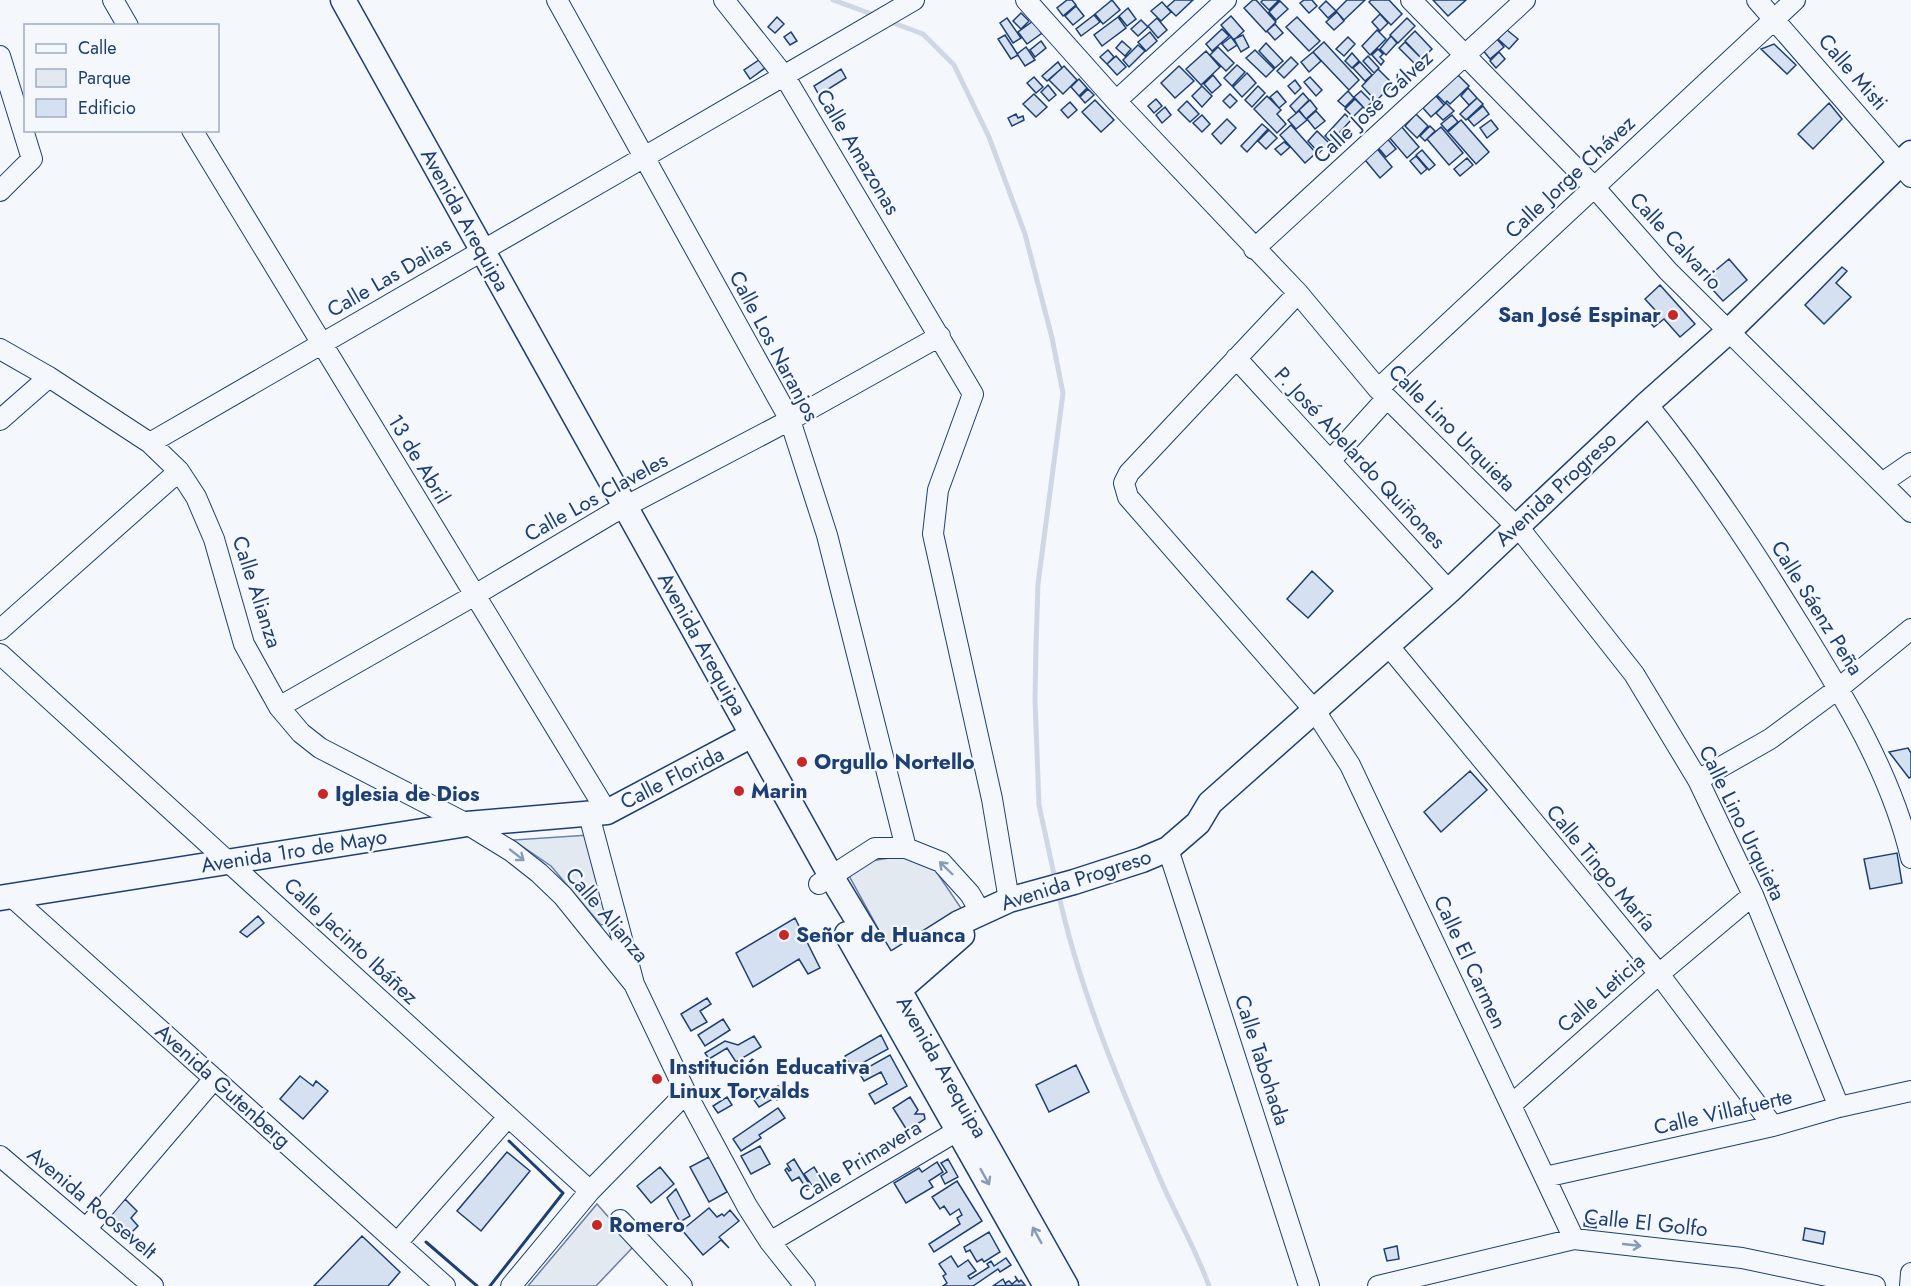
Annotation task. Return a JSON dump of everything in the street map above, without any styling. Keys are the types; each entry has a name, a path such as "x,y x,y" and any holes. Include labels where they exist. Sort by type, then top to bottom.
{"main road":[{"name":"Avenida Arequipa","path":"324,0 475,254 825,880 966,1126 1066,1286"},
{"name":"Avenida Arequipa","path":"343,0 475,254"},
{"name":"Avenida Progreso","path":"1390,649 1650,408 1733,335 1909,168"},
{"name":"Avenida Progreso","path":"878,971 959,923 1013,899 1074,882 1168,849 1198,823 1218,815 1449,591 1520,529"},
{"name":"Calle Florida","path":"598,813 746,739"},
{"name":"Avenida 1ro de Mayo","path":"4,893 467,824 598,813"},
{"name":"Avenida Progreso","path":"891,994 968,930 981,913"},
{"name":"Avenida Arequipa","path":"966,1126 1046,1286"}],"street":[{"path":"113,0 127,24"},
{"name":"Calle Los Naranjos","path":"557,0 790,420 827,535 906,848"},
{"name":"Calle Amazonas","path":"724,0 785,77 973,394 938,490 933,534 1013,899"},
{"name":"Calle Las Dalias","path":"150,443 785,77 914,0"},
{"name":"Calle Lino Urquieta","path":"1026,0 1116,101 1298,293 1382,393 1520,529 1634,674 1698,780 1753,895 1839,1107"},
{"path":"1116,101 1226,0"},
{"name":"Calle Calvario","path":"1411,0 1595,188 1668,272 1911,512"},
{"name":"Calle José Gálvez","path":"1254,249 1525,0"},
{"name":"Calle Misti","path":"1757,0 1909,168"},
{"name":"Calle Jorge Chávez","path":"1330,461 1382,393 1795,0"},
{"path":"0,56 32,159 0,191"},
{"name":"13 de Abril","path":"193,132 475,595 598,813"},
{"path":"1236,358 1298,293"},
{"name":"Calle Los Claveles","path":"279,707 618,510 790,420 940,336"},
{"name":"Calle Alianza","path":"0,349 49,377 150,443 179,471 196,497 214,539 244,644 279,707 301,733 320,748 467,824 511,851 557,890 586,923 634,984 686,1093 747,1206 770,1242 805,1286"},
{"name":"P. José Abelardo Quiñones","path":"1236,358 1449,591"},
{"name":"Calle El Carmen","path":"1236,358 1129,473 1124,483 1128,497 1319,717 1350,765 1574,1239"},
{"path":"0,420 49,377"},
{"name":"Calle Sáenz Peña","path":"1650,408 1751,546 1839,688 1887,781 1911,858"},
{"path":"1882,483 1911,463"},
{"path":"0,630 179,471"},
{"path":"1698,780 1770,739 1839,688 1911,630"},
{"name":"Calle Tingo María","path":"1390,649 1659,974 1773,1126"},
{"name":"Calle Jacinto Ibáñez","path":"0,654 591,1191"},
{"name":"Calle Alianza","path":"598,813 634,984"},
{"path":"825,880 875,848 906,848 941,862 970,894 981,913"},
{"name":"Calle Tabohada","path":"1168,849 1309,1286"},
{"name":"Avenida Gutenberg","path":"4,893 445,1286"},
{"name":"Calle Leticia","path":"1510,1105 1753,895"},
{"path":"86,1229 214,1079"},
{"name":"Calle Villafuerte","path":"1545,1177 1773,1126 1839,1107 1911,1091"},
{"path":"511,1286 591,1191 686,1093"},
{"path":"398,1243 508,1117"},
{"name":"Calle Primavera","path":"770,1242 966,1126"},
{"name":"Avenida Roosevelt","path":"0,1156 153,1286"},
{"path":"620,1220 682,1286"},
{"name":"Calle El Golfo","path":"1378,1286 1574,1239 1742,1258 1875,1286"},
{"path":"1910,1286 1911,1273"}],"green space":[{"path":"589,835 608,923 601,925 551,866 513,840"},
{"path":"903,856 929,861 963,911 892,954 847,872 870,861"},
{"name":"Romero","path":"597,1204 634,1246 596,1286 528,1286"}],"building":[{"path":"1067,0 1072,0 1076,5 1063,16 1057,8"},
{"path":"1112,0 1120,10 1103,24 1095,14"},
{"path":"1175,0 1193,0 1176,16 1167,7"},
{"path":"1256,0 1276,22 1266,32 1244,8"},
{"path":"1279,0 1269,10 1261,2"},
{"path":"1304,0 1312,0 1317,6 1309,13 1300,3"},
{"path":"1347,0 1365,0 1344,20 1336,11"},
{"path":"1389,0 1402,14 1391,25 1369,2"},
{"path":"1433,0 1466,0 1448,16"},
{"path":"1280,1 1288,9 1276,20 1269,12"},
{"path":"1326,1 1336,11 1328,18 1319,8"},
{"path":"1162,2 1171,12 1161,21 1151,11"},
{"path":"1076,6 1084,16 1073,25 1065,16"},
{"path":"1128,8 1136,19 1127,26 1119,16"},
{"path":"1337,12 1344,21 1334,30 1326,22"},
{"path":"1021,13 1029,21 1021,29 1013,21"},
{"path":"1380,14 1388,23 1380,31 1372,22"},
{"path":"1094,15 1100,22 1081,36 1076,29"},
{"path":"1231,16 1244,31 1234,40 1221,25"},
{"path":"777,17 784,24 775,33 768,27"},
{"path":"1118,17 1126,28 1102,46 1094,35"},
{"path":"1297,17 1320,41 1309,51 1286,27"},
{"path":"1007,18 1021,38 1013,43 1000,23"},
{"path":"1157,18 1167,30 1158,38 1148,26"},
{"path":"1407,18 1415,26 1398,43 1390,35"},
{"path":"1141,20 1148,27 1138,36 1131,29"},
{"path":"1033,21 1042,33 1027,44 1018,32"},
{"path":"1275,24 1283,33 1275,40 1267,31"},
{"path":"1222,29 1229,36 1212,51 1206,44"},
{"path":"1377,30 1386,39 1370,55 1362,46"},
{"path":"1507,30 1518,39 1509,49 1498,39"},
{"path":"1415,31 1432,49 1422,59 1405,41"},
{"path":"791,32 797,41 790,45 784,37"},
{"path":"1150,32 1157,41 1146,51 1138,42"},
{"path":"1005,35 1018,55 1011,59 998,39"},
{"path":"1243,35 1249,47 1241,52 1234,39"},
{"path":"1391,36 1397,43 1386,55 1380,49"},
{"path":"1231,37 1237,45 1228,51 1222,44"},
{"path":"1348,37 1355,44 1344,56 1336,49"},
{"path":"1496,38 1504,47 1490,59 1482,49"},
{"path":"1041,41 1046,48 1035,57 1030,50"},
{"path":"1122,41 1131,49 1125,56 1116,48"},
{"path":"1324,42 1359,80 1349,90 1313,52"},
{"path":"1405,42 1421,58 1415,64 1399,48"},
{"path":"1266,43 1283,61 1275,68 1259,51"},
{"path":"1774,44 1796,65 1787,74 1761,49"},
{"path":"1138,45 1145,51 1129,67 1123,60"},
{"path":"1026,47 1035,60 1025,66 1017,54"},
{"path":"1218,47 1234,63 1226,71 1210,55"},
{"path":"1378,49 1383,54 1380,57 1384,61 1381,65 1372,55"},
{"path":"1108,50 1114,57 1107,64 1100,57"},
{"path":"1255,50 1274,69 1266,77 1246,58"},
{"path":"1206,51 1220,67 1201,85 1186,69"},
{"path":"1313,52 1321,61 1309,72 1301,62"},
{"path":"1499,52 1505,59 1496,68 1490,61"},
{"path":"1352,53 1359,61 1352,68 1345,61"},
{"path":"1116,56 1126,67 1117,75 1107,64"},
{"path":"1368,56 1379,68 1374,73 1363,61"},
{"path":"1291,57 1298,64 1284,78 1277,71"},
{"path":"759,60 765,68 750,79 744,70"},
{"path":"1058,62 1062,68 1047,81 1042,76"},
{"path":"1360,62 1372,75 1365,81 1353,68"},
{"path":"1237,65 1245,72 1232,86 1224,78"},
{"path":"1064,66 1077,80 1063,94 1049,80"},
{"path":"1179,66 1194,81 1175,98 1161,83"},
{"path":"841,69 846,78 819,95 814,86"},
{"path":"1378,69 1393,84 1376,101 1362,86"},
{"path":"1247,73 1256,83 1242,97 1233,87"},
{"path":"1213,75 1221,85 1212,93 1204,84"},
{"path":"1458,75 1469,86 1450,104 1447,101 1445,103 1437,95"},
{"path":"1034,77 1043,87 1036,93 1027,83"},
{"path":"1310,77 1322,90 1316,96 1304,82"},
{"path":"1079,79 1087,88 1079,96 1071,87"},
{"path":"1295,80 1301,88 1295,94 1288,86"},
{"path":"1048,85 1056,95 1049,101 1041,92"},
{"path":"1202,86 1212,96 1202,107 1192,96"},
{"path":"1258,86 1265,93 1252,107 1245,100"},
{"path":"1468,88 1477,98 1469,105 1461,96"},
{"path":"1088,89 1094,95 1085,103 1080,97"},
{"path":"1277,91 1286,102 1279,108 1270,97"},
{"path":"1348,91 1354,98 1345,107 1338,101"},
{"path":"1361,91 1372,102 1365,109 1354,97"},
{"path":"1303,93 1309,100 1296,113 1290,106"},
{"path":"1034,94 1047,107 1036,117 1023,104"},
{"path":"1230,94 1237,101 1230,108 1223,101"},
{"path":"1267,96 1281,110 1277,114 1286,124 1277,133 1254,109"},
{"path":"1436,96 1444,105 1431,117 1423,108"},
{"path":"1477,98 1483,104 1466,120 1460,114"},
{"path":"1156,99 1162,106 1154,113 1148,106"},
{"path":"1355,99 1363,107 1353,117 1345,109"},
{"path":"1095,100 1114,120 1101,132 1082,112"},
{"path":"1310,100 1317,109 1306,119 1299,110"},
{"path":"1187,101 1199,114 1190,122 1178,110"},
{"path":"1070,102 1077,110 1068,118 1061,110"},
{"path":"1446,103 1454,111 1443,120 1436,113"},
{"path":"1829,103 1842,119 1813,149 1798,134"},
{"path":"1483,106 1489,114 1474,126 1468,119"},
{"path":"1165,107 1171,115 1162,123 1156,115"},
{"path":"1299,111 1307,120 1296,129 1288,120"},
{"path":"1316,111 1325,121 1315,129 1307,119"},
{"path":"1016,114 1018,118 1023,116 1024,120 1012,126 1008,118"},
{"path":"1345,114 1351,120 1331,142 1325,136"},
{"path":"1416,114 1428,126 1417,138 1405,126"},
{"path":"1202,115 1210,124 1202,132 1193,123"},
{"path":"1452,115 1458,122 1447,131 1441,124"},
{"path":"1227,119 1236,128 1221,144 1212,134"},
{"path":"1461,120 1489,152 1476,164 1448,132"},
{"path":"1491,120 1498,129 1487,138 1480,128"},
{"path":"1262,124 1268,129 1247,152 1241,146"},
{"path":"1291,125 1316,153 1305,163 1280,135"},
{"path":"1401,126 1419,147 1407,158 1389,137"},
{"path":"1430,126 1435,131 1425,141 1420,136"},
{"path":"1441,127 1463,153 1449,165 1427,139"},
{"path":"1269,130 1277,138 1266,149 1258,141"},
{"path":"1317,131 1329,143 1319,153 1308,141"},
{"path":"1386,137 1396,149 1386,157 1376,145"},
{"path":"1284,142 1290,147 1281,155 1275,149"},
{"path":"1374,145 1392,167 1380,178 1361,155"},
{"path":"1422,150 1435,165 1429,170 1416,155"},
{"path":"1416,156 1427,169 1421,174 1410,161"},
{"path":"1467,158 1473,165 1460,176 1454,169"},
{"path":"1729,259 1747,280 1723,301 1704,280"},
{"path":"1842,267 1847,271 1836,283 1851,297 1824,324 1805,305"},
{"path":"1660,285 1695,324 1680,337 1664,319 1654,327 1646,318 1655,310 1645,299"},
{"path":"1312,571 1333,591 1308,618 1287,599"},
{"path":"1908,748 1911,753 1911,777 1909,778 1889,752"},
{"path":"1470,771 1487,790 1441,832 1424,812"},
{"path":"1897,853 1902,883 1870,889 1864,859"},
{"path":"258,916 264,923 247,937 240,932"},
{"name":"Señor de Huanca","path":"795,918 820,968 808,974 799,959 753,987 736,953"},
{"path":"707,998 711,1004 700,1011 707,1022 691,1031 681,1014"},
{"path":"723,1019 730,1030 705,1046 698,1035"},
{"path":"881,1035 888,1049 864,1062 867,1068 890,1055 907,1086 875,1104 869,1094 887,1084 881,1072 864,1081 858,1071 855,1073 845,1056"},
{"path":"754,1036 761,1047 736,1062 727,1048 709,1059 705,1053 725,1041 738,1045"},
{"path":"1076,1065 1089,1092 1049,1112 1036,1085"},
{"path":"300,1076 313,1086 316,1081 328,1091 303,1119 280,1099"},
{"path":"778,1086 784,1096 777,1100 776,1097 759,1107 754,1100"},
{"path":"727,1097 732,1105 718,1113 713,1106"},
{"path":"910,1097 918,1110 915,1114 924,1114 925,1119 908,1130 910,1135 893,1108"},
{"path":"778,1108 785,1118 759,1135 761,1138 741,1151 733,1139"},
{"path":"760,1146 770,1164 751,1174 741,1156"},
{"path":"507,1152 530,1171 481,1231 457,1211"},
{"path":"709,1157 727,1192 709,1202 690,1167"},
{"path":"794,1159 811,1187 807,1190 799,1177 792,1181 785,1170 787,1168 791,1170 787,1164"},
{"path":"948,1159 958,1177 945,1184 941,1176 947,1172 941,1163"},
{"path":"937,1162 943,1172 929,1181 933,1187 906,1203 894,1183 919,1168 922,1172"},
{"path":"660,1167 674,1184 651,1203 637,1186"},
{"path":"814,1167 822,1180 813,1187 804,1174"},
{"path":"957,1181 982,1221 934,1252 929,1244 960,1224 957,1218 962,1215 959,1209 950,1215 944,1206 940,1209 932,1197"},
{"path":"676,1189 690,1216 680,1222 667,1198"},
{"path":"125,1199 137,1211 131,1218 138,1226 130,1234 110,1214"},
{"path":"709,1208 717,1217 722,1214 724,1216 730,1210 739,1221 719,1237 729,1248 721,1240 703,1255 682,1230"},
{"path":"1585,1218 1597,1220 1596,1228 1584,1226"},
{"path":"1805,1228 1825,1232 1823,1244 1803,1240"},
{"path":"989,1232 1000,1252 984,1262 982,1259 977,1262 970,1250 966,1252 964,1247"},
{"path":"362,1236 400,1272 388,1286 314,1286"},
{"path":"1397,1246 1399,1259 1387,1261 1384,1249"},
{"path":"951,1256 958,1267 968,1260 976,1271 968,1276 970,1279 989,1267 987,1264 991,1261 994,1266 1006,1258 1011,1265 1000,1272 998,1269 973,1286 943,1286 947,1283 943,1276 946,1274 939,1264"},
{"path":"1015,1276 1025,1285 993,1286 1003,1279 1005,1283 1009,1281 1012,1284 1017,1280"}],"waterway":[{"path":"833,0 877,16"},
{"path":"888,21 923,34 954,65 989,137 1025,234 1052,338 1063,393 1038,584 1035,700 1039,805 1055,879"},
{"path":"1058,891 1077,964 1101,1035 1158,1174 1209,1286"}],"wall":[{"path":"490,1286 563,1193 509,1141"},
{"path":"426,1242 477,1286"}],"place":[{"name":"San José Espinar","path":"1673,315"},
{"name":"Orgullo Nortello","path":"802,762"},
{"name":"Marin","path":"739,791"},
{"name":"Iglesia de Dios","path":"323,794"},
{"name":"Señor de Huanca","path":"784,935"},
{"name":"Institución Educativa Linux Torvalds","path":"657,1079"},
{"name":"Romero","path":"597,1225"}]}
